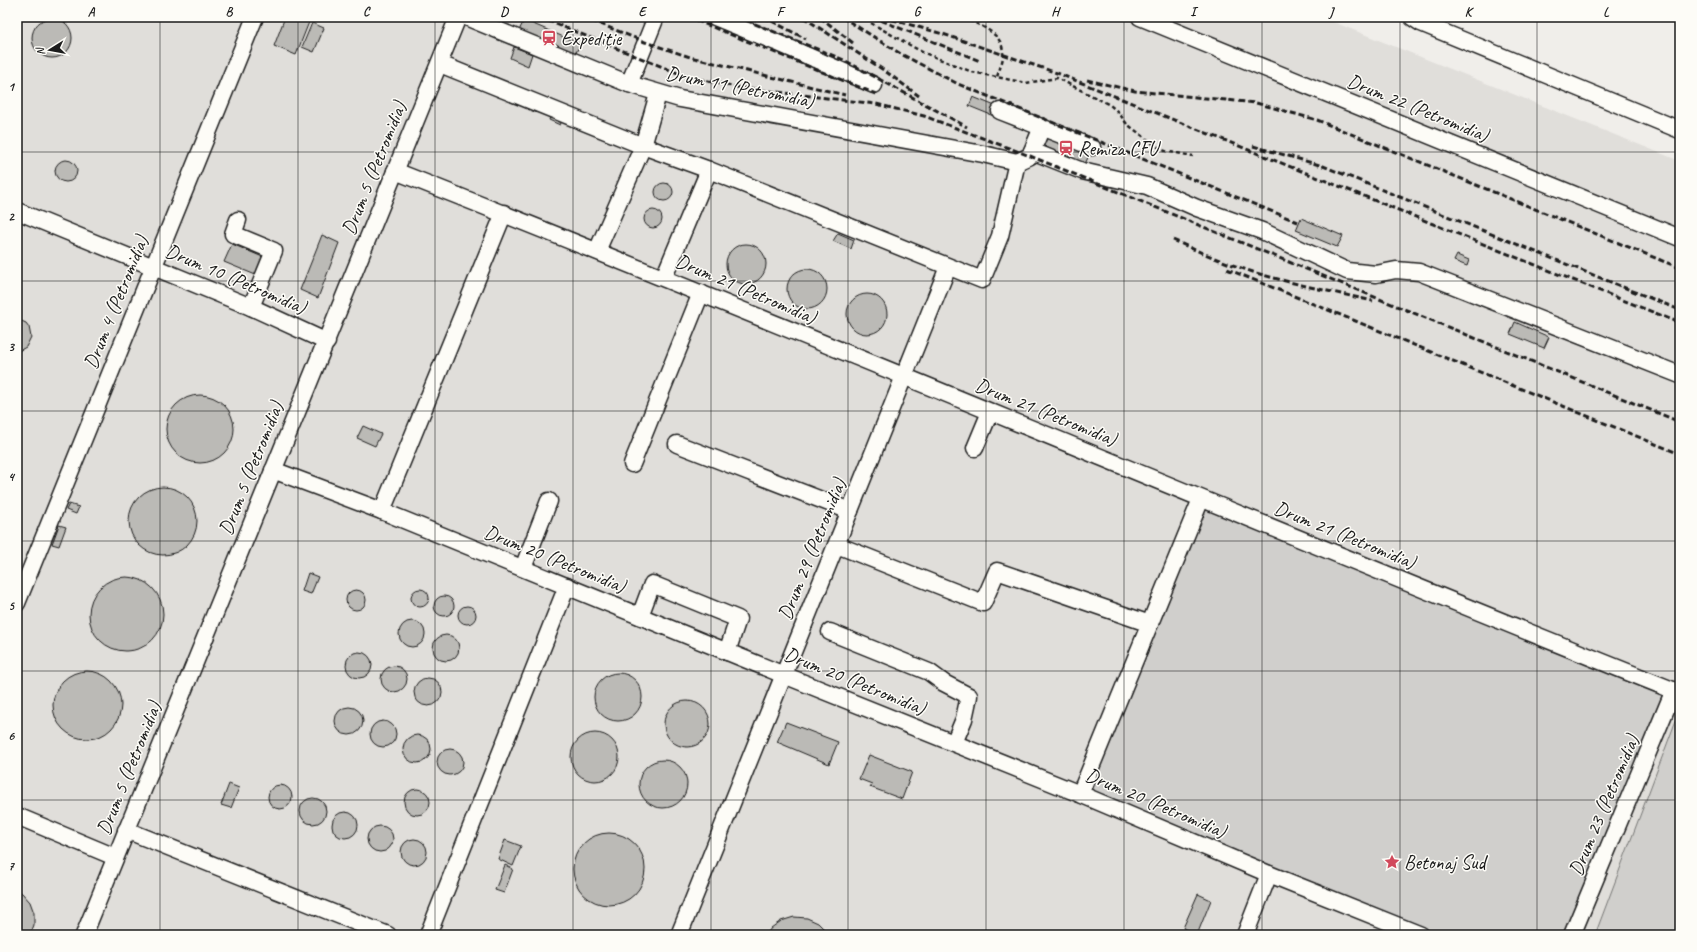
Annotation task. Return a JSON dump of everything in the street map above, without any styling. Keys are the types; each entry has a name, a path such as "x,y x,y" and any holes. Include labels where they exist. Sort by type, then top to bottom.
{"lane":[{"name":"Drum 4 (Petromidia)","path":"17,603 255,17"},
{"name":"Drum 5 (Petromidia)","path":"84,935 273,470 327,342 458,17"},
{"name":"Drum 11 (Petromidia)","path":"466,17 629,84 658,94 983,154 1017,162"},
{"path":"629,84 656,17"},
{"path":"715,17 874,85"},
{"name":"Drum 22 (Petromidia)","path":"1140,17 1680,238"},
{"path":"1412,17 1421,23 1680,130"},
{"path":"440,64 982,280 1000,236 1017,162 1030,156 1042,127"},
{"path":"597,251 643,146 658,94"},
{"path":"1000,111 1092,147"},
{"path":"1032,151 1082,171 1147,186 1211,214 1262,231 1347,271 1376,274 1396,270 1419,272 1680,375"},
{"path":"664,277 709,170"},
{"name":"Drum 21 (Petromidia)","path":"395,171 664,277 904,377 1677,692"},
{"name":"Drum 10 (Petromidia)","path":"17,210 252,307 327,342"},
{"path":"382,511 504,213"},
{"path":"238,220 233,234 274,252 252,307"},
{"name":"Drum 29 (Petromidia)","path":"679,935 948,267"},
{"path":"632,464 701,293"},
{"path":"1680,379 1680,385"},
{"path":"975,448 990,412"},
{"path":"677,444 850,511"},
{"name":"Drum 20 (Petromidia)","path":"273,470 382,511 523,568 1080,794 1269,874 1421,935"},
{"path":"1080,794 1201,498"},
{"path":"523,568 549,501"},
{"path":"837,545 983,603 997,572 1150,624"},
{"path":"640,616 652,584 738,619 727,652"},
{"path":"428,935 567,586"},
{"path":"830,632 929,672 944,683 970,696 964,719 954,743"},
{"name":"Drum 23 (Petromidia)","path":"1572,935 1677,692"},
{"path":"17,816 115,857"},
{"path":"126,830 388,935"},
{"path":"1245,935 1269,874"}],"path":[{"path":"963,17 998,37 1004,53 997,77"},
{"path":"871,23 922,52 972,72 1026,84 1057,78 1110,105 1127,124 1156,146 1165,151 1193,156"}],"shaded area":[{"path":"17,17 1321,17 1680,161 1680,716 1678,716 1595,935 17,935"},
{"path":"1201,499 1674,690 1572,935 1424,935 1080,794"},
{"path":"1678,715 1680,716 1680,935 1595,935"}],"building":[{"path":"285,17 311,17 296,55 274,46"},
{"path":"56,18 63,21 69,27 72,38 71,46 63,55 56,58 48,58 41,55 33,46 32,34 35,27 44,19"},
{"name":"Expediție","path":"524,20 580,44 575,55 518,33"},
{"path":"312,23 324,28 314,52 302,47"},
{"path":"514,47 532,54 528,66 510,58"},
{"path":"973,97 1000,108 996,117 969,106"},
{"path":"551,114 563,119 560,125 549,120"},
{"name":"Remiza CFU","path":"1046,132 1091,151 1085,164 1041,145"},
{"path":"66,160 74,163 77,171 74,179 66,182 58,179 55,171 58,163"},
{"path":"664,183 668,184 672,188 672,196 668,200 664,201 660,200 656,196 655,192 656,188 660,184"},
{"path":"653,210 659,213 662,219 659,225 653,228 647,225 644,219 647,213"},
{"path":"1301,218 1343,236 1337,247 1296,230"},
{"path":"838,233 854,240 851,249 833,241"},
{"path":"322,235 339,243 318,298 300,290"},
{"path":"232,244 265,258 258,276 224,262"},
{"path":"750,244 757,247 763,253 766,264 765,272 757,281 750,284 742,284 735,281 727,272 726,260 729,253 738,245"},
{"path":"1457,255 1469,260 1467,266 1454,261"},
{"path":"811,269 818,272 824,278 827,289 826,297 818,306 811,309 803,309 796,306 788,297 787,285 790,278 799,270"},
{"path":"867,294 875,296 881,300 885,306 887,314 885,322 881,328 875,332 867,334 859,332 853,328 849,322 847,314 849,306 853,300 859,296"},
{"path":"17,319 26,323 29,327 31,337 26,347 17,352"},
{"path":"1515,322 1549,337 1544,348 1510,334"},
{"path":"200,395 213,398 224,405 231,416 234,429 231,442 224,453 213,460 200,463 187,460 176,453 169,442 166,429 169,416 176,405 187,398"},
{"path":"363,426 381,434 375,446 357,438"},
{"path":"163,487 176,490 187,497 194,508 197,521 194,534 187,545 176,552 163,555 150,552 139,545 132,534 129,521 132,508 139,497 150,490"},
{"path":"69,504 79,507 76,514 66,510"},
{"path":"59,525 66,527 59,546 52,544"},
{"path":"308,573 318,577 311,594 302,591"},
{"path":"126,577 140,580 152,588 160,600 163,614 160,628 152,640 140,648 126,651 112,648 100,640 92,628 89,614 92,600 100,588 112,580"},
{"path":"416,589 424,589 429,594 427,605 424,607 416,607 411,602 411,594"},
{"path":"356,590 363,593 366,600 363,607 356,610 349,607 346,600 349,593"},
{"path":"444,596 451,599 454,606 451,613 444,616 437,613 434,606 437,599"},
{"path":"463,606 471,606 476,611 474,622 471,624 463,624 458,619 458,611"},
{"path":"412,621 421,625 425,634 421,643 412,647 403,643 399,634 403,625"},
{"path":"446,635 455,639 459,648 455,657 446,661 437,657 433,648 437,639"},
{"path":"359,652 368,656 372,665 368,674 359,678 350,674 346,665 350,656"},
{"path":"394,666 403,670 407,679 403,688 394,692 385,688 381,679 385,670"},
{"path":"80,671 94,671 106,676 116,686 121,698 121,712 116,724 106,734 94,739 80,739 68,734 58,724 53,712 53,698 58,686 68,676"},
{"path":"618,673 627,675 635,680 640,688 642,697 640,706 635,714 627,719 618,721 609,719 601,714 596,706 594,697 596,688 601,680 609,675"},
{"path":"428,678 438,682 442,692 438,702 428,706 418,702 414,692 418,682"},
{"path":"682,701 692,701 704,707 709,715 709,733 704,741 696,746 682,747 674,744 667,737 664,729 664,719 667,711 674,704"},
{"path":"349,707 359,711 363,721 359,731 349,735 339,731 335,721 339,711"},
{"path":"383,721 392,725 396,734 392,743 383,747 374,743 370,734 374,725"},
{"path":"786,722 838,742 829,764 777,742"},
{"path":"590,733 600,733 612,740 619,752 619,762 612,774 600,781 590,781 582,777 575,770 571,762 571,752 575,744 582,737"},
{"path":"417,735 427,739 431,749 427,759 417,763 407,759 403,749 407,739"},
{"path":"450,749 459,753 463,762 459,771 450,775 441,771 437,762 441,753"},
{"path":"869,755 912,772 902,799 870,787 872,784 859,779"},
{"path":"663,760 672,762 680,767 685,775 687,784 685,793 680,801 672,806 663,808 654,806 646,801 641,793 639,784 641,775 646,767 654,762"},
{"path":"229,784 239,788 231,808 221,805"},
{"path":"280,785 288,789 292,797 288,805 280,809 272,805 268,797 272,789"},
{"path":"417,789 426,793 430,802 426,811 417,815 408,811 404,802 408,793"},
{"path":"313,798 323,801 326,811 323,821 313,824 303,821 300,811 303,801"},
{"path":"345,812 354,816 358,825 354,834 345,838 336,834 332,825 336,816"},
{"path":"380,826 389,830 393,839 389,848 380,852 371,848 367,839 371,830"},
{"path":"609,833 629,839 639,849 645,869 639,889 629,899 609,905 589,899 579,889 573,869 579,849 589,839"},
{"path":"414,839 423,843 427,852 423,861 414,865 405,861 401,852 405,843"},
{"path":"505,840 521,846 513,866 498,859"},
{"path":"505,865 513,869 504,893 495,890"},
{"path":"17,890 30,902 34,913 34,925 30,935 17,935"},
{"path":"1198,894 1211,900 1197,935 1183,928"},
{"path":"794,917 807,918 818,923 830,935 766,935 771,928 781,921"}],"railway":[{"path":"539,17 685,76 736,87 876,104 924,116 1030,156 1680,422"},
{"path":"583,17 645,42 690,57 845,95"},
{"path":"688,17 876,94"},
{"path":"738,17 844,60 967,127"},
{"path":"764,17 806,39"},
{"path":"803,17 885,71 919,96"},
{"path":"820,17 853,43"},
{"path":"842,17 901,54 958,84 1298,222"},
{"path":"873,17 980,61"},
{"path":"883,17 943,34 1057,73 1680,323"},
{"path":"1087,80 1135,91 1256,103 1317,120 1680,268"},
{"path":"1253,146 1323,166 1680,310"},
{"path":"1173,240 1253,272 1373,301"},
{"path":"1227,269 1680,454"}],"place":[{"name":"Expediție","path":"549,38"},
{"name":"Remiza CFU","path":"1066,148"},
{"name":"Betonaj Sud","path":"1392,862"}]}
